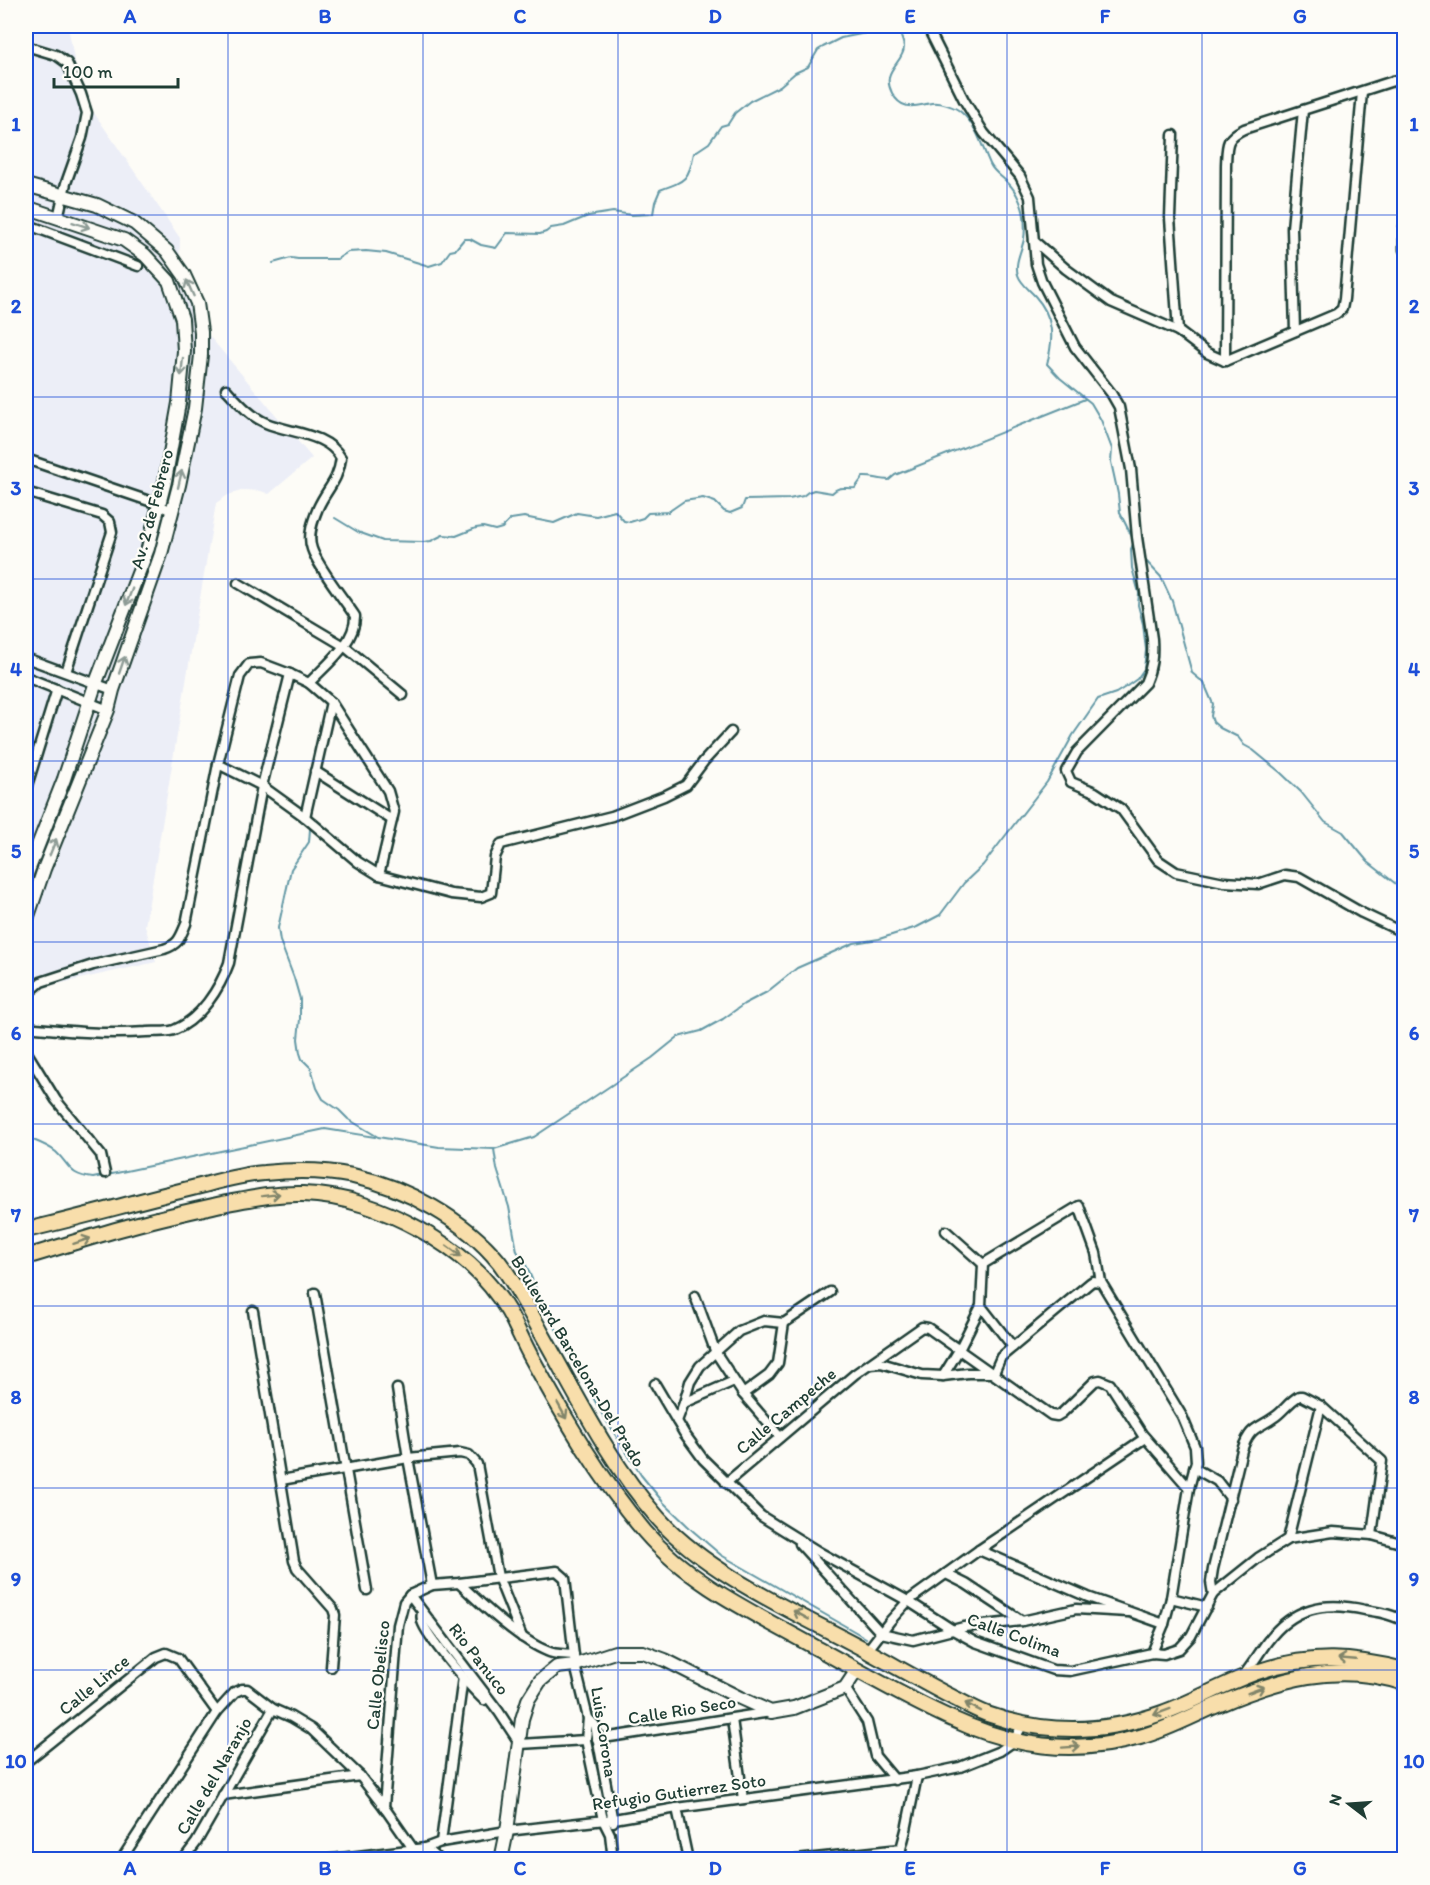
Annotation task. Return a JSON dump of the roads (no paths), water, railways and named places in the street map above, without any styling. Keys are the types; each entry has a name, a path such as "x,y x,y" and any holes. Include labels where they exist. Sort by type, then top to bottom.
{"main road":[{"name":"Av. 2 de Febrero","path":"26,185 97,206 134,223 167,251 184,275 197,303 201,332 201,355 195,408 179,485 161,554 108,710 44,870 26,922"},
{"name":"Av. 2 de Febrero","path":"26,207 124,240 146,255 169,281 182,319 184,351 165,481 148,548 95,685 64,779 27,868"},
{"name":"Boulevard Barcelona-Del Prado","path":"26,1230 261,1173 322,1172 352,1176 381,1184 414,1198 469,1232 499,1262 618,1466 658,1519 705,1559 748,1586 983,1713 1056,1730 1099,1729 1162,1713 1262,1670 1330,1658 1368,1661 1404,1670"},
{"name":"Boulevard Barcelona-Del Prado","path":"26,1257 192,1210 272,1194 335,1197 369,1207 409,1224 444,1244 468,1262 488,1284 508,1310 575,1435 601,1476 646,1533 668,1556 730,1601 857,1670 947,1717 1013,1742 1053,1748 1099,1745 1139,1737 1278,1682 1312,1674 1343,1672 1370,1674 1404,1683"},
{"path":"646,1533 658,1519"},
{"path":"501,1860 522,1719 528,1700 540,1681 557,1667 575,1660 615,1652 643,1652 665,1660 771,1712 794,1708 844,1688 857,1670"}],"street":[{"path":"927,26 964,100 984,133 1020,176 1030,197 1036,264 1042,282 1075,347 1111,393 1119,407 1131,469 1137,537 1153,657 1151,671 1145,683 1077,752 1066,771 1071,782 1095,792 1121,809 1158,860 1176,872 1224,882 1258,884 1285,875 1299,877 1362,913 1404,933"},
{"path":"26,46 56,56 67,63 85,104 87,121 58,218"},
{"path":"1225,361 1227,146 1230,138 1244,129 1404,79"},
{"path":"1034,241 1066,269 1111,302 1178,331 1206,353 1225,361 1336,314 1342,309 1344,299 1362,92"},
{"path":"1295,331 1292,228 1303,110"},
{"path":"1173,135 1170,218 1178,331"},
{"path":"26,224 138,266"},
{"path":"1404,227 1404,250"},
{"path":"226,389 245,410 265,422 325,442 336,449 342,458 335,482 319,507 310,537 311,548 316,559 355,615 353,631 344,646 309,683"},
{"path":"26,459 158,504 171,511"},
{"path":"26,492 102,515 110,522 112,532 66,672"},
{"path":"238,583 344,646 403,695"},
{"path":"26,658 113,690"},
{"path":"26,995 41,982 93,964 164,949 173,946 180,939 186,924 218,764 240,676 249,664 261,663 290,674 309,683 331,702 388,791 394,812 379,875"},
{"path":"26,1027 70,1032 133,1033 173,1030 193,1019 224,977 229,963 262,786 290,674"},
{"path":"26,677 108,710"},
{"path":"26,789 57,689"},
{"path":"305,817 331,702"},
{"path":"218,764 262,786 305,817 358,862 379,875 451,894 481,897 491,893 495,857 501,844 612,816 664,796 686,785 704,761 731,732"},
{"path":"315,771 392,820"},
{"path":"27,868 44,870"},
{"path":"26,1051 56,1100 101,1155 105,1173"},
{"path":"983,1264 1079,1206 1096,1254 1101,1282 1182,1416 1195,1447 1194,1468 1171,1598 1164,1624 1152,1653"},
{"path":"946,1231 983,1264"},
{"path":"943,1376 981,1306 983,1264"},
{"path":"994,1374 1000,1357 1090,1283 1101,1282"},
{"path":"677,1421 690,1382 700,1366 739,1330 764,1321 784,1323 830,1292"},
{"path":"315,1293 367,1590"},
{"path":"695,1296 716,1353 743,1394 780,1437"},
{"path":"981,1306 1013,1347"},
{"path":"253,1311 294,1561 297,1568 333,1609 335,1615 331,1667"},
{"path":"743,1394 769,1375 778,1363 784,1323"},
{"name":"Calle Campeche","path":"726,1483 869,1364 922,1327 928,1328 959,1350"},
{"path":"959,1350 1051,1415 1057,1416 1062,1413 1095,1381 1110,1384 1145,1438 1189,1488"},
{"path":"869,1364 881,1363 922,1375 994,1374"},
{"path":"684,1403 734,1381"},
{"name":"Calle Colima","path":"655,1384 703,1459 761,1515 819,1552 909,1601 975,1642 1053,1670 1070,1671 1152,1653 1164,1654 1179,1649 1191,1636 1213,1594"},
{"path":"397,1389 432,1585"},
{"path":"1372,1535 1382,1461 1321,1406 1299,1396 1276,1416 1248,1435 1242,1450 1213,1569 1211,1582 1213,1594 1258,1558 1288,1539 1333,1532 1372,1535 1404,1544"},
{"path":"1288,1539 1321,1406"},
{"path":"867,1651 909,1601 979,1550 1145,1438"},
{"path":"281,1480 408,1458 460,1453 469,1455 477,1464 498,1577 522,1637"},
{"path":"1194,1468 1218,1481 1231,1498"},
{"path":"791,1534 881,1633 913,1640 964,1627 1022,1621 1076,1609 1128,1612"},
{"path":"979,1550 1088,1597 1164,1624"},
{"name":"Luis Corona","path":"498,1577 557,1571 565,1578 575,1660 588,1718 586,1740 603,1820 610,1834 613,1860"},
{"path":"946,1574 966,1584 1022,1621"},
{"path":"410,1595 432,1585 498,1577"},
{"path":"459,1583 484,1607 522,1637 548,1652 575,1660"},
{"name":"Rio Panuco","path":"410,1595 499,1712 520,1744"},
{"name":"Calle Obelisco","path":"384,1807 398,1625 404,1602 410,1595"},
{"path":"1171,1598 1208,1607"},
{"path":"1241,1678 1268,1640 1289,1618 1316,1606 1344,1605 1403,1619"},
{"path":"422,1612 423,1624 463,1677 499,1712"},
{"name":"Calle Lince","path":"26,1762 156,1657 166,1653 178,1658 217,1712"},
{"path":"441,1842 463,1677"},
{"path":"844,1688 867,1722 874,1756 895,1780"},
{"path":"121,1860 217,1712 235,1692 242,1689 248,1689 273,1709 311,1729 360,1776 421,1860"},
{"name":"Calle del Naranjo","path":"183,1860 196,1843 273,1709"},
{"name":"Calle Rio Seco","path":"597,1739 771,1712"},
{"path":"588,1718 595,1725 614,1819 610,1834"},
{"path":"732,1719 742,1799"},
{"path":"1013,1742 1023,1724"},
{"path":"520,1744 586,1740"},
{"name":"Refugio Gutierrez Soto","path":"324,1860 425,1848 441,1842 507,1831 614,1819 677,1808 895,1780 960,1767 1000,1751 1013,1742"},
{"path":"223,1795 360,1776"},
{"path":"898,1860 916,1776"},
{"path":"677,1808 688,1860"},
{"path":"425,1848 439,1860"},
{"path":"795,1860 901,1849"}],"waterway":[{"path":"273,263 291,258 337,259 348,252 366,251 386,253 429,266 442,262 450,251 455,250 464,239 496,248 507,233 540,234 588,216 613,212 632,215 653,214 660,190 675,184 688,174 694,153 709,143 721,126 728,124 735,113 750,101 780,86 795,73 808,67 818,50 841,38 866,33 875,26"},
{"path":"897,26 904,47 889,78 889,85 896,99 910,106 936,103 948,105 959,111 975,130 992,167 1012,187 1019,199 1025,231 1017,270 1021,281 1041,304 1049,320 1051,345 1047,364 1060,378 1091,403 1101,420 1112,449 1111,462 1120,513 1134,541"},
{"path":"335,518 358,532 383,541 423,542 443,535 456,536 476,528 495,530 502,528 511,519 524,517 554,523 577,513 596,516 615,511 624,521 630,522 643,518 648,513 668,512 684,501 703,498 715,502 724,511 730,513 742,508 745,500 789,499 803,496 814,490 832,493 840,488 855,488 863,477 889,480 895,475 1085,399"},
{"path":"310,829 309,842 291,869 278,928 280,941 300,999 298,1039 300,1053 302,1059 311,1068 323,1099 348,1119 378,1137 439,1147 494,1149 534,1137 652,1058 678,1037 701,1031 723,1019 744,1004 767,992 797,968 854,943 879,939 917,927 940,915 964,883 983,865 1047,782 1073,735 1098,699 1116,693 1127,686 1137,679 1144,669 1146,650 1143,624 1138,605 1139,593 1132,568 1131,549 1134,542"},
{"path":"1144,559 1161,577 1172,601 1192,673 1204,683 1213,704 1211,716 1213,722 1238,737 1244,745 1281,773 1301,792 1325,822 1343,832 1368,862 1396,884 1404,887"},
{"path":"26,1137 53,1150 74,1172 93,1178 325,1129 375,1137"},
{"path":"494,1149 497,1169 509,1207 517,1251 527,1267 540,1299 602,1414 641,1475 663,1502 721,1555 866,1638"}]}
